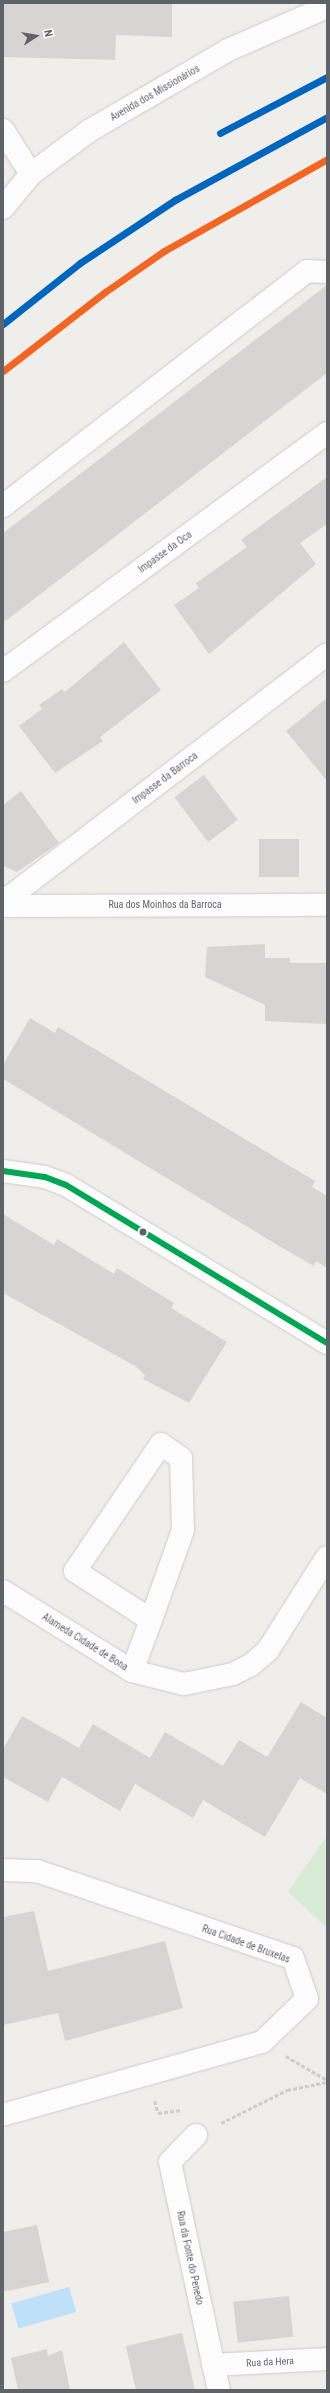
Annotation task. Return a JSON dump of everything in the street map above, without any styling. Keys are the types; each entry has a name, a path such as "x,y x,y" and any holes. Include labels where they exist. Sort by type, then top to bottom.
{"street":[{"name":"Avenida dos Missionários","path":"3,208 30,174 89,131 228,50 327,7"},
{"path":"3,130 30,174"},
{"path":"3,506 307,270 327,272"},
{"name":"Impasse da Oca","path":"3,671 327,433"},
{"name":"Impasse da Barroca","path":"3,902 327,654"},
{"name":"Rua dos Moinhos da Barroca","path":"3,906 327,905"},
{"path":"3,1171 45,1177 66,1185 327,1342"},
{"path":"132,1671 151,1620 183,1530 181,1458 161,1444 75,1571 151,1620"},
{"name":"Alameda Cidade de Bona","path":"3,1591 132,1671 184,1684 234,1674 251,1665 268,1650 327,1557"},
{"name":"Rua Cidade de Bruxelas","path":"3,1870 37,1871 293,1958 307,1999 262,2042 149,2071 3,2115"},
{"name":"Rua da Fonte do Penedo","path":"196,2135 170,2162 219,2390"},
{"name":"Rua da Hera","path":"213,2365 327,2359"}],"path":[{"path":"262,2042 327,2081"},
{"path":"149,2071 158,2113 191,2109 196,2135 287,2090 327,2081"}],"green space":[{"path":"327,1836 327,1928 288,1892"}],"water":[{"path":"69,2287 76,2312 18,2329 11,2304"}],"building":[{"path":"3,3 172,3 172,37 116,35 115,60 3,57"},
{"path":"327,285 327,373 3,623 3,533"},
{"path":"327,477 327,524 300,543 316,564 209,654 174,605 199,588 196,583 247,547 241,540"},
{"path":"124,642 161,690 100,737 103,741 55,773 19,726 42,709 39,705 62,689 65,692"},
{"path":"327,698 327,781 286,731"},
{"path":"204,775 238,820 208,842 174,797"},
{"path":"21,791 59,843 17,872 3,866 3,805"},
{"path":"259,839 299,839 299,877 259,877"},
{"path":"265,944 265,958 290,958 290,963 327,963 327,1024 265,1021 265,1005 205,977 207,947"},
{"path":"30,1018 55,1033 58,1027 315,1181 312,1187 327,1196 327,1268 316,1261 314,1266 279,1246 3,1079 3,1065"},
{"path":"3,1214 54,1245 57,1239 114,1274 117,1268 174,1303 171,1308 227,1342 189,1403 143,1379 145,1375 135,1366 3,1293"},
{"path":"301,1702 327,1718 327,1794 300,1778 265,1837 203,1800 193,1818 135,1784 120,1811 62,1777 48,1802 3,1777 3,1749 22,1716 79,1748 93,1724 150,1758 165,1732 223,1766 239,1740 267,1757"},
{"path":"34,1911 48,1971 165,1941 183,2008 65,2041 58,2013 3,2025 3,1917"},
{"path":"37,2225 49,2282 3,2292 3,2232"},
{"path":"289,2296 293,2337 238,2343 233,2302"},
{"path":"182,2333 195,2390 136,2390 126,2346"},
{"path":"47,2349 48,2356 62,2350 70,2390 18,2390 11,2358"}],"transit line":[{"path":"220,133 327,77"},
{"path":"3,324 80,263 175,200 327,117"},
{"path":"3,371 105,292 164,251 327,159"},
{"path":"3,1171 45,1177 66,1185 327,1343"}]}
